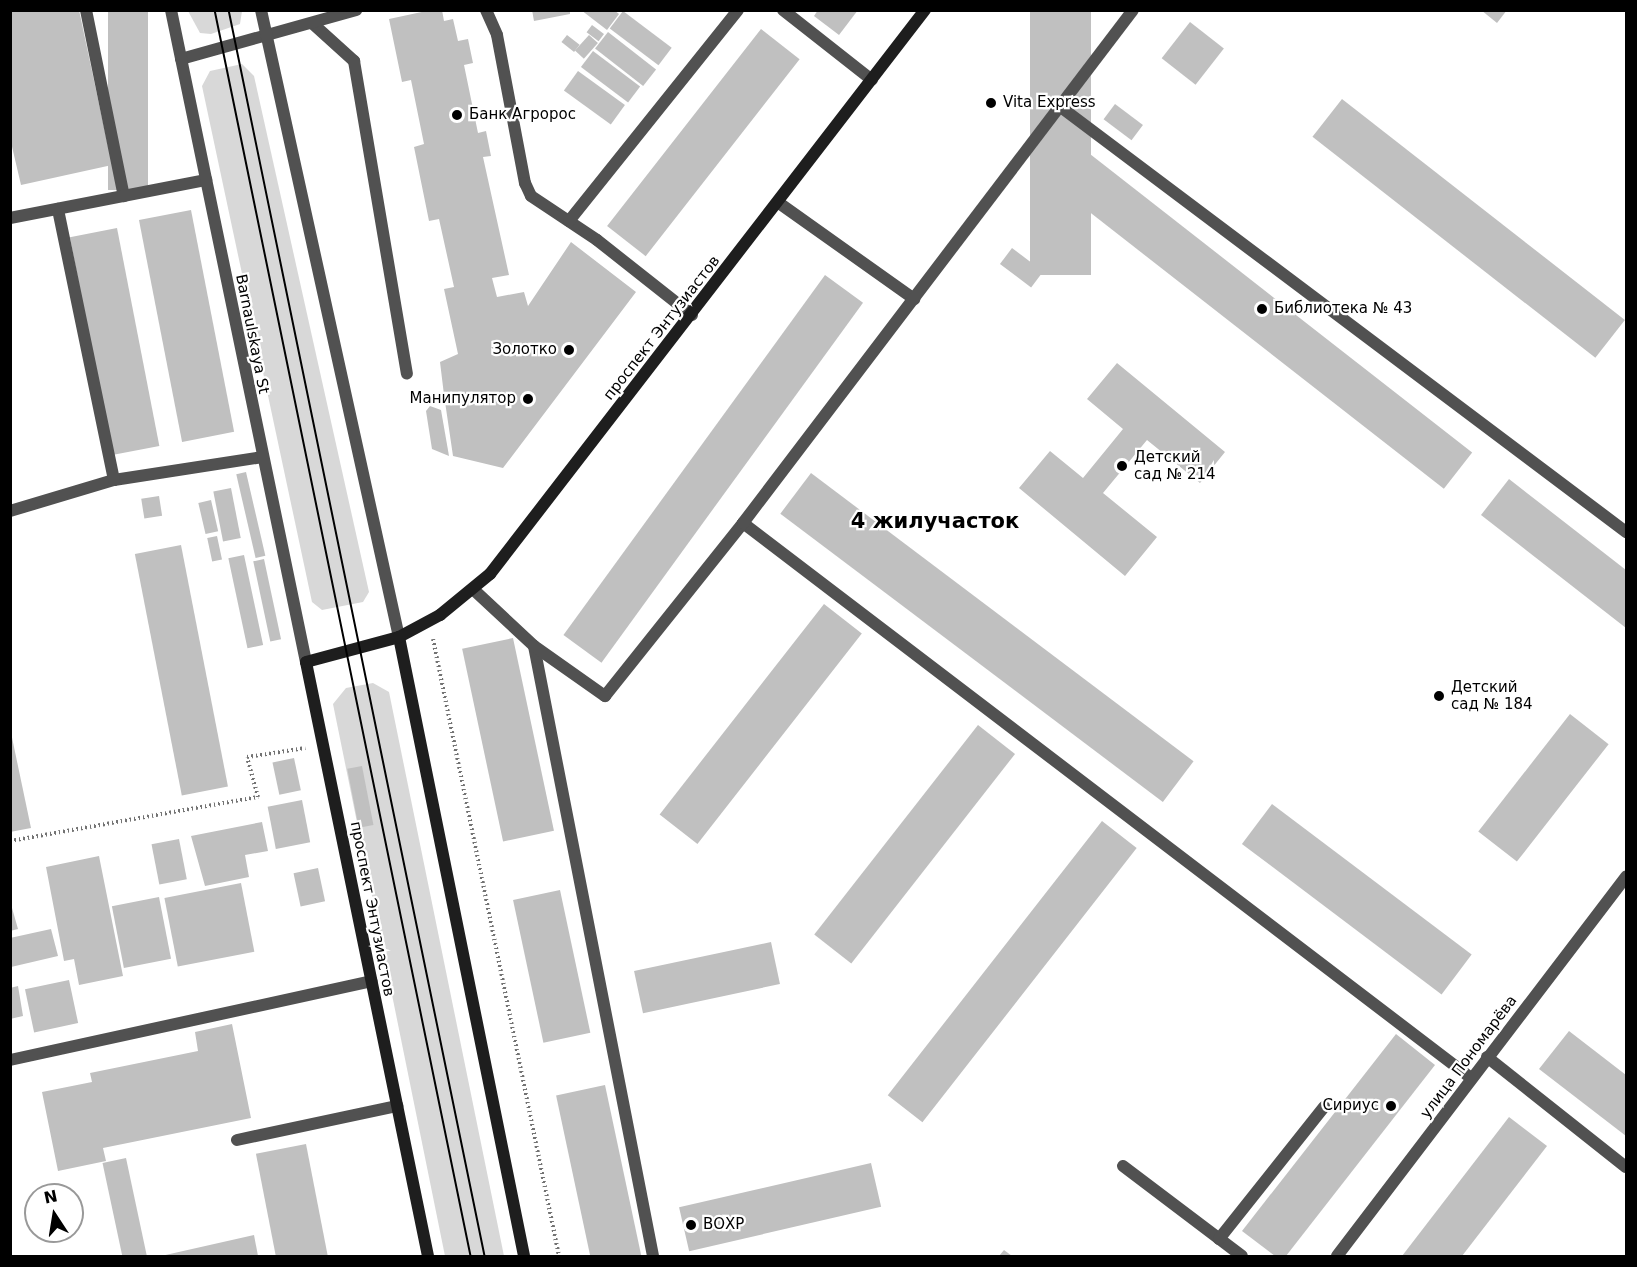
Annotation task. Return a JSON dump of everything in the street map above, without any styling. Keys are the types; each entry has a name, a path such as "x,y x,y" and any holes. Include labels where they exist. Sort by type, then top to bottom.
{"main road":[{"name":"проспект Энтузиастов","path":"428,1257 306,662 399,637 440,615 474,590 692,315 925,10"},
{"path":"399,637 524,1257"}],"street":[{"path":"86,10 124,196"},
{"name":"Barnaulskaya St","path":"171,10 306,662"},
{"path":"261,10 399,637"},
{"path":"181,59 356,10"},
{"path":"486,10 496,35 525,183 531,196 569,221 692,315"},
{"path":"569,221 738,10"},
{"path":"783,10 872,80"},
{"path":"474,590 534,646 605,696 743,524 1058,105 1133,10"},
{"path":"312,23 354,60 407,374"},
{"path":"1058,105 1626,532"},
{"path":"10,218 206,180"},
{"path":"779,203 914,298"},
{"path":"58,209 114,480"},
{"path":"10,511 114,480 262,458"},
{"path":"743,524 1472,1078"},
{"path":"534,646 653,1257"},
{"name":"улица Пономарёва","path":"1337,1257 1626,876"},
{"path":"10,1060 370,981"},
{"path":"1487,1057 1626,1167"},
{"path":"237,1140 397,1106"},
{"path":"1218,1239 1324,1107"},
{"path":"1124,1166 1242,1257"}],"path":[{"path":"440,615 432,642 559,1257"},
{"path":"10,841 258,797 247,757 324,745"}],"shaded area":[{"path":"188,11 242,11 240,24 211,34 200,33"},
{"path":"242,64 254,76 369,592 363,602 322,610 312,602 202,86 210,71"},
{"path":"373,683 389,692 504,1256 445,1256 333,704 346,688"}],"building":[{"path":"10,10 79,10 112,165 21,185 10,138"},
{"path":"108,10 148,10 148,190 108,190"},
{"path":"431,10 442,10 444,21 453,19 458,41 468,39 473,63 464,65 478,133 486,131 491,156 483,157 509,275 492,278 497,297 524,292 528,306 571,242 636,292 503,468 453,456 440,362 458,354 444,289 454,287 439,219 429,221 414,147 424,144 411,80 402,82 389,19"},
{"path":"532,10 570,10 570,14 534,21"},
{"path":"581,10 614,10 619,14 607,30"},
{"path":"818,10 858,10 839,35 814,16"},
{"path":"1030,10 1091,10 1091,275 1030,275"},
{"path":"1481,10 1507,10 1497,23"},
{"path":"623,11 672,48 658,65 610,29"},
{"path":"1190,22 1224,48 1196,85 1162,58"},
{"path":"592,25 604,34 599,41 587,32"},
{"path":"761,29 800,59 646,256 607,226"},
{"path":"608,32 656,70 643,86 595,49"},
{"path":"567,35 580,45 574,52 561,42"},
{"path":"589,35 598,43 584,59 575,51"},
{"path":"593,51 640,87 628,102 581,67"},
{"path":"578,71 625,105 611,125 564,90"},
{"path":"1342,99 1625,320 1595,358 1312,137"},
{"path":"1115,104 1143,125 1132,140 1104,119"},
{"path":"1090,154 1472,453 1444,489 1062,190"},
{"path":"191,210 234,432 182,442 139,220"},
{"path":"117,228 159,446 112,455 70,237"},
{"path":"1012,248 1043,271 1031,287 1000,264"},
{"path":"825,275 863,303 601,663 563,635"},
{"path":"1117,363 1225,452 1200,483 1147,440 1103,493 1157,537 1125,576 1019,488 1050,451 1083,478 1123,429 1087,399"},
{"path":"430,406 441,410 449,456 432,449 426,411"},
{"path":"246,472 265,556 256,558 236,474"},
{"path":"811,473 1194,761 1163,802 780,514"},
{"path":"1509,479 1626,570 1626,628 1481,515"},
{"path":"231,488 241,538 223,541 213,491"},
{"path":"159,496 162,516 144,519 141,499"},
{"path":"211,500 218,531 206,534 198,503"},
{"path":"217,536 222,559 212,562 207,538"},
{"path":"181,545 228,786 182,795 135,554"},
{"path":"244,555 263,645 247,648 228,558"},
{"path":"264,559 281,639 270,641 253,561"},
{"path":"824,604 862,634 697,844 660,814"},
{"path":"513,638 554,831 503,842 462,649"},
{"path":"1570,714 1609,744 1517,862 1478,831"},
{"path":"978,725 1015,754 851,964 814,935"},
{"path":"10,728 31,828 10,832"},
{"path":"294,758 301,790 279,795 272,763"},
{"path":"362,766 373,825 359,828 347,769"},
{"path":"302,800 310,842 276,849 268,807"},
{"path":"1272,804 1472,954 1442,994 1242,844"},
{"path":"1102,821 1137,848 922,1122 888,1095"},
{"path":"262,822 268,851 245,855 249,877 205,886 191,836"},
{"path":"179,839 187,879 159,885 152,844"},
{"path":"99,856 123,976 79,985 74,959 64,961 46,867"},
{"path":"318,868 325,901 301,906 294,873"},
{"path":"241,883 254,952 178,967 164,898"},
{"path":"560,890 590,1033 543,1043 513,900"},
{"path":"159,897 171,959 124,968 112,906"},
{"path":"10,901 18,929 10,931"},
{"path":"51,929 58,956 11,967 10,938"},
{"path":"771,942 780,984 643,1013 634,971"},
{"path":"69,980 78,1023 34,1032 25,989"},
{"path":"18,986 23,1016 10,1019 10,988"},
{"path":"232,1024 251,1118 103,1148 106,1161 58,1171 42,1092 92,1082 90,1073 198,1051 195,1032"},
{"path":"1569,1031 1626,1075 1626,1136 1539,1069"},
{"path":"1396,1034 1435,1065 1286,1256 1275,1256 1242,1231"},
{"path":"605,1085 641,1256 590,1256 556,1095"},
{"path":"1509,1117 1547,1146 1462,1256 1402,1256"},
{"path":"306,1144 328,1256 276,1256 256,1154"},
{"path":"126,1158 147,1256 122,1256 103,1163"},
{"path":"871,1163 881,1207 689,1251 679,1207"},
{"path":"254,1235 258,1256 161,1256"},
{"path":"1004,1250 1012,1256 999,1256"}],"tram line":[{"path":"215,10 471,1256"},
{"path":"229,10 485,1256"}],"place":[{"name":"Vita Express","path":"991,103"},
{"name":"Банк Агророс","path":"457,115"},
{"name":"Библиотека № 43","path":"1262,309"},
{"name":"Золотко","path":"569,350"},
{"name":"Манипулятор","path":"528,399"},
{"name":"Детский сад № 214","path":"1122,466"},
{"name":"Детский сад № 184","path":"1439,696"},
{"name":"Сириус","path":"1391,1106"},
{"name":"ВОХР","path":"691,1225"}],"district":[{"name":"4 жилучасток","path":"935,521"}]}
